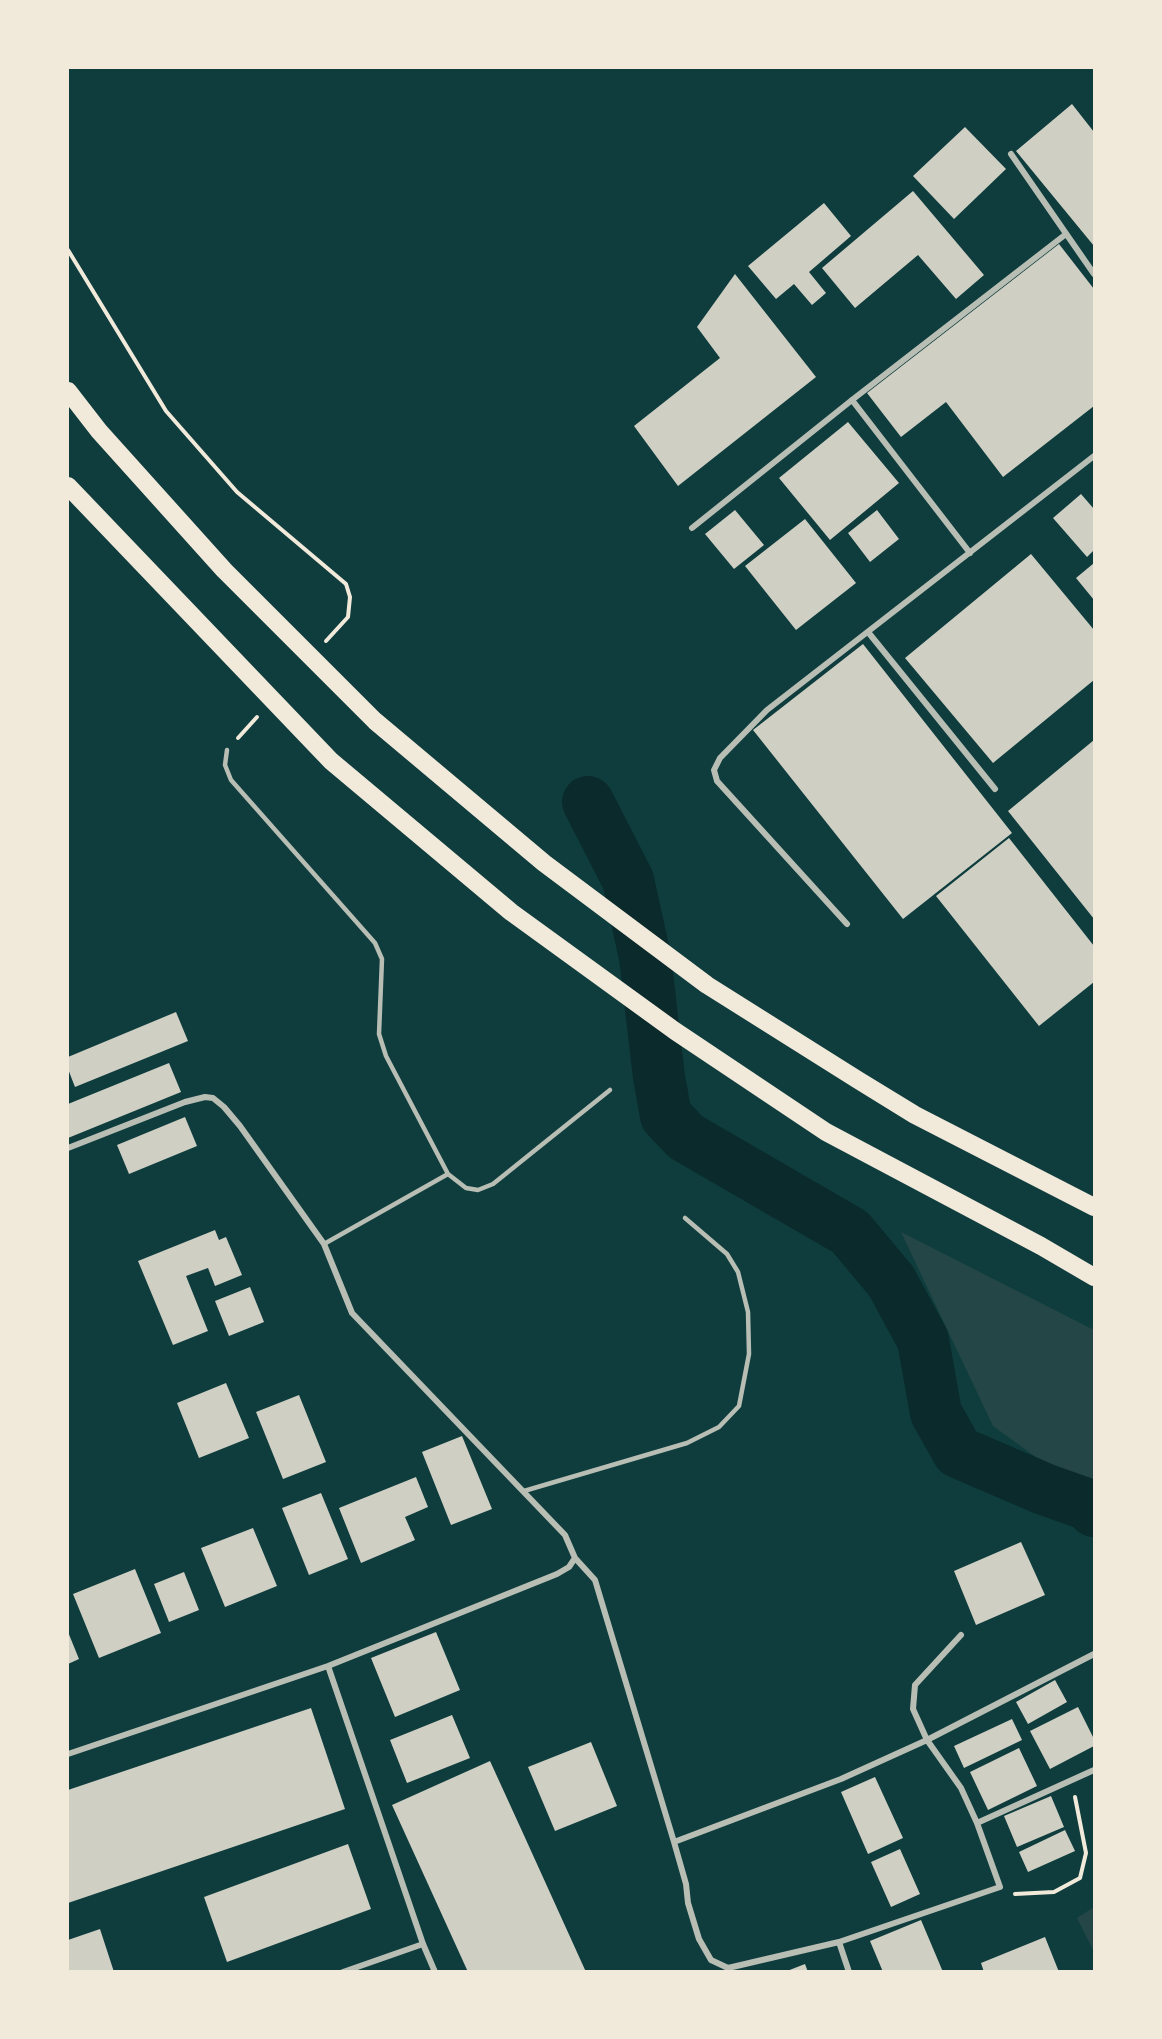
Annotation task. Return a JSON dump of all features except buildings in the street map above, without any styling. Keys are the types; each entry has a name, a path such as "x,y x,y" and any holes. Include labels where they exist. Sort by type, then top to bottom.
{"highway":[{"path":"68,391 99,431 224,570 375,722 544,863 707,985 858,1080 915,1115 1095,1207"},
{"path":"68,486 331,761 511,912 675,1031 826,1132 1041,1245 1095,1276"}],"street":[{"path":"1011,154 1095,273"},
{"path":"692,528 1066,234"},
{"path":"852,400 970,553"},
{"path":"847,924 717,780 714,770 720,758 767,710 1095,456"},
{"path":"868,632 995,789"},
{"path":"68,1148 185,1102 205,1097 213,1098 240,1126 324,1244 352,1313 565,1535 575,1558 595,1580 674,1842 696,1930 711,1960 728,1968 839,1942 1000,1887 977,1822 961,1788 927,1740 913,1709 915,1685 961,1635"},
{"path":"68,1754 328,1666 557,1574 569,1567 575,1558"},
{"path":"674,1842 841,1779 927,1740 1095,1654"},
{"path":"328,1666 423,1944 435,1971"},
{"path":"977,1822 1000,1814 1095,1770"},
{"path":"839,1942 849,1971"},
{"path":"343,1971 423,1944"}],"lane":[{"path":"227,750 225,765 231,780 375,943 382,958 379,1034 386,1056 448,1174 466,1188 478,1190 493,1184 610,1090"},
{"path":"324,1244 448,1174"},
{"path":"524,1491 687,1443 720,1426 739,1406 749,1354 748,1312 738,1272 727,1254 686,1218"}],"path":[{"path":"68,250 166,411 237,492 346,584 350,597 348,617 324,644"},
{"path":"227,750 259,715"},
{"path":"1000,1887 1002,1892 1008,1894 1054,1892 1080,1878 1086,1853 1072,1780"}],"shaded area":[{"path":"901,1232 1094,1330 1094,1499 993,1426"},
{"path":"1094,1907 1094,1952 1077,1918"}],"waterway":[{"path":"588,802 628,880 645,957 659,1077 666,1116 686,1137 850,1232 891,1281 923,1340 936,1413 958,1452 1044,1489 1089,1505 1094,1511"}]}
